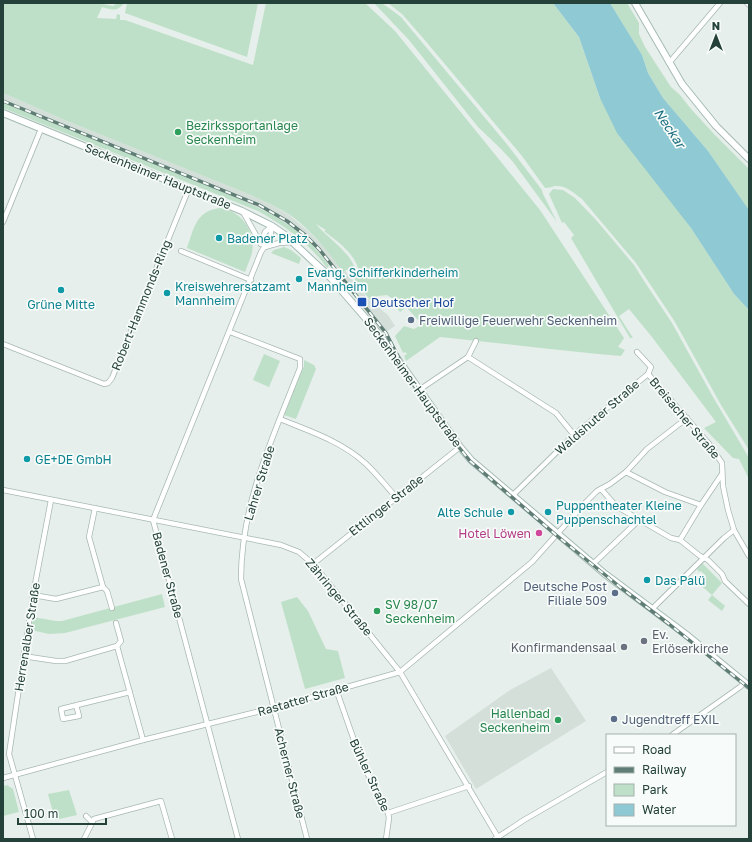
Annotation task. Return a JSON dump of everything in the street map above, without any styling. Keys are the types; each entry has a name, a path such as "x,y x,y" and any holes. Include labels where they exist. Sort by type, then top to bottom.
{"main road":[{"path":"635,3 668,63 697,105 719,130 749,159"},
{"name":"Seckenheimer Hauptstraße","path":"3,113 242,211 272,226 293,242 322,269 359,310 394,354 460,448 471,460 593,564 747,684"}],"street":[{"path":"668,63 720,3"},
{"path":"3,222 41,129"},
{"name":"Robert-Hammonds-Ring","path":"3,344 104,384 108,383 112,378 189,188"},
{"name":"Badener Straße","path":"242,211 261,244"},
{"name":"Badener Straße","path":"261,252 261,244 265,232 272,226"},
{"name":"Badener Straße","path":"238,839 153,520 261,252 271,235 272,226"},
{"path":"265,247 279,243 293,242"},
{"path":"180,251 251,280"},
{"name":"Lahrer Straße","path":"230,332 300,359 300,368 258,477 250,504 241,556 241,580 274,708"},
{"path":"420,390 468,357 476,341"},
{"name":"Breisacher Straße","path":"637,352 650,367 648,374 709,444 722,463 723,486 728,510 734,530 749,556"},
{"path":"468,357 556,413 574,435"},
{"name":"Waldshuter Straße","path":"513,495 574,435 648,374"},
{"path":"280,418 327,438 352,452 365,463 396,497"},
{"name":"Rastatter Straße","path":"3,778 143,740 274,708 400,672 532,562 597,491 626,472 648,449 687,418"},
{"name":"Ettlinger Straße","path":"313,564 460,448"},
{"path":"626,472 664,492 701,505"},
{"path":"680,540 722,474"},
{"path":"601,489 616,506 670,538 680,540 708,560 722,574 725,581 749,604"},
{"name":"Zähringer Straße","path":"3,490 282,545 299,552 313,564 400,672 469,786 498,838"},
{"name":"Herrenalber Straße","path":"33,839 9,754 33,595 51,500"},
{"path":"95,508 89,537 103,587 107,591 112,608"},
{"path":"593,564 639,520"},
{"path":"652,609 734,530"},
{"path":"33,595 56,600 103,587"},
{"path":"23,656 65,661 117,646 121,641 116,624"},
{"path":"117,646 143,740"},
{"path":"673,734 740,687 747,684"},
{"name":"Bühler Straße","path":"336,690 362,763 388,813 389,818 386,839"},
{"path":"76,705 130,692"},
{"name":"Acherner Straße","path":"274,708 307,839"},
{"path":"3,755 9,754"},
{"path":"498,838 606,773"},
{"path":"388,813 469,786"},
{"path":"84,839 94,819 161,801 172,839"},
{"path":"86,816 92,822"}],"shaded area":[{"path":"3,93 67,121 246,193 274,206 289,215 308,231 330,253 343,272 345,271 370,301 388,315 395,326 383,334 325,259 303,234 271,214 234,196 3,102"},
{"path":"551,668 586,721 476,789 445,736 510,690"}],"green space":[{"path":"3,3 97,3 113,6 117,3 124,3 122,6 114,10 102,7 97,18 116,19 117,14 120,15 120,20 125,20 253,65 266,3 365,3 395,31 540,210 624,338 618,347 625,350 621,356 440,337 406,361 404,356 407,354 405,352 403,353 395,336 404,326 414,329 421,325 420,322 406,307 400,312 395,305 396,301 387,295 378,296 371,301 355,281 359,275 358,268 351,255 335,239 324,231 326,230 316,224 352,261 355,268 355,275 350,268 343,272 305,227 290,215 274,206 246,193 67,121 3,93"},
{"path":"127,3 258,3 247,57 125,13"},
{"path":"374,3 382,3 401,17 506,143 542,190 557,222 513,162 478,127 409,40"},
{"path":"388,3 553,3 579,37 600,98 691,228 734,294 749,310 749,450 721,405 675,322 636,263 582,199 570,190 563,187 555,186 545,188 522,156 423,38 402,14"},
{"path":"610,3 627,3 639,23 639,34 645,47 671,87 680,95 715,135 749,169 749,210 708,151 663,98 648,73 642,55"},
{"path":"3,102 234,196 271,214 303,234 329,266 327,268 320,259 296,236 258,211 3,108"},
{"path":"553,189 563,190 575,198 597,221 634,265 672,323 749,458 749,479 739,459 733,458 704,428 716,422 629,309 619,316 633,338 630,338 571,238 574,235 564,222 562,223 549,194"},
{"name":"Badener Platz","path":"219,208 234,213 240,217 245,223 252,237 252,253 245,272 187,248 194,228 200,217 211,210"},
{"path":"284,247 291,250 301,258 299,264 271,253 274,250"},
{"path":"264,354 280,361 269,387 253,380"},
{"path":"304,360 314,365 316,369 296,419 284,415 304,366"},
{"path":"702,563 722,583 712,595 698,583 706,576 697,569"},
{"path":"162,594 165,607 65,633 49,634 31,630 33,617 62,621"},
{"path":"712,595 725,606 722,611 708,600"},
{"path":"297,597 308,611 326,649 338,651 345,678 305,689 281,602"},
{"path":"7,785 13,789 19,812 3,816 3,786"},
{"path":"69,790 77,815 55,820 48,794"}],"water":[{"name":"Neckar","path":"553,3 610,3 642,55 648,73 663,98 708,151 749,210 749,310 734,294 691,228 617,133 600,98 579,37"}],"railway":[{"path":"3,101 259,205 287,221 305,235 319,249 386,333 407,374 437,420 470,461 556,535 749,688"}],"place":[{"name":"Bezirkssportanlage Seckenheim","path":"178,132"},
{"name":"Badener Platz","path":"219,238"},
{"name":"Evang. Schifferkinderheim Mannheim","path":"299,279"},
{"name":"Grüne Mitte","path":"61,290"},
{"name":"Kreiswehrersatzamt Mannheim","path":"167,293"},
{"name":"Deutscher Hof","path":"362,302"},
{"name":"Freiwillige Feuerwehr Seckenheim","path":"411,320"},
{"name":"GE+DE GmbH","path":"27,459"},
{"name":"Alte Schule","path":"511,512"},
{"name":"Puppentheater Kleine Puppenschachtel","path":"548,512"},
{"name":"Hotel Löwen","path":"539,533"},
{"name":"Das Palü","path":"647,580"},
{"name":"Deutsche Post Filiale 509","path":"615,593"},
{"name":"SV 98/07 Seckenheim","path":"377,611"},
{"name":"Ev. Erlöserkirche","path":"644,641"},
{"name":"Konfirmandensaal","path":"624,647"},
{"name":"Jugendtreff EXIL","path":"614,719"},
{"name":"Hallenbad Seckenheim","path":"558,720"}]}
